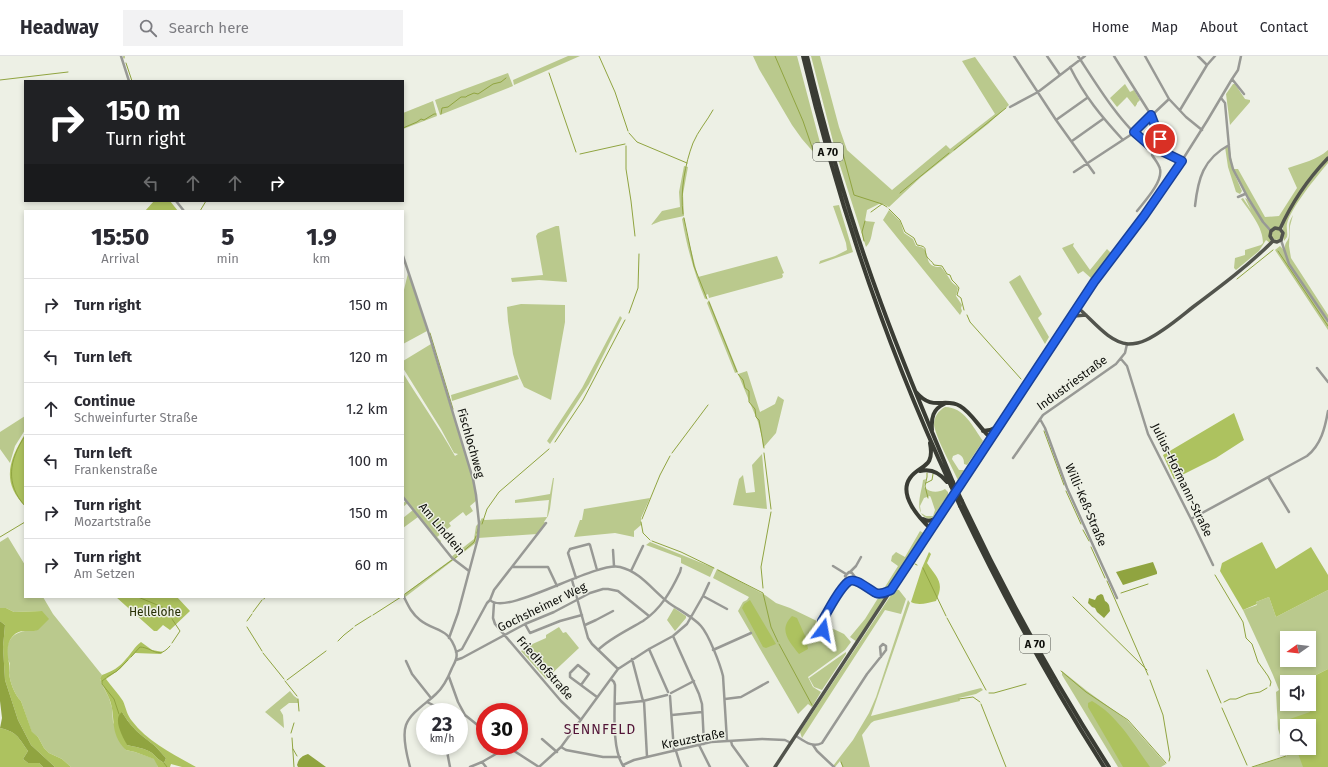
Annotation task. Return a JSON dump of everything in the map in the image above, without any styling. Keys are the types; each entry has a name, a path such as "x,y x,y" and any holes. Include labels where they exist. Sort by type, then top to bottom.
{"highway":[{"name":"A 70","path":"803,56 828,154 858,246 895,355 927,433 960,506 1019,624 1058,693 1104,767"},
{"name":"A 70","path":"807,56 858,246"},
{"name":"A 70","path":"862,257 933,436 989,558 1058,685 1108,767"},
{"path":"913,387 924,400 932,403 955,404 961,407 991,438"},
{"path":"933,436 931,423 933,415 938,408 947,404"},
{"path":"983,431 999,426"},
{"path":"927,433 931,456 927,463 909,480 906,492 909,501 931,529"},
{"path":"918,472 928,470 934,471 942,476 951,486"},
{"path":"921,518 928,521 940,515"}],"main road":[{"path":"1280,229 1287,213 1303,188 1328,158"},
{"path":"1273,241 1270,236 1271,231 1274,228 1280,229"},
{"path":"775,767 1077,307 1112,338 1119,342 1128,344 1142,342 1159,332 1217,289 1273,241 1277,242 1281,240 1283,233 1280,229"},
{"path":"1069,321 1074,316 1087,315"}],"street":[{"path":"121,56 129,80"},
{"path":"1014,56 1056,120 1094,173"},
{"path":"1047,56 1060,75"},
{"path":"1078,56 1104,95 1134,132 1154,148 1182,161"},
{"path":"1010,107 1038,92 1085,56"},
{"path":"1114,56 1151,115 1160,139 1169,148"},
{"path":"1144,56 1169,99 1202,130"},
{"path":"1198,56 1207,65"},
{"path":"1180,110 1207,65 1215,56"},
{"path":"1077,307 1182,161 1238,70 1241,56"},
{"path":"1070,67 1087,98 1103,119 1123,140"},
{"path":"1232,79 1244,94"},
{"path":"1056,120 1087,98"},
{"path":"1221,98 1225,103 1232,166 1245,194 1263,222 1271,231"},
{"path":"1074,172 1134,132 1169,99"},
{"path":"1072,141 1103,119"},
{"path":"1194,206 1201,173 1212,157 1229,145"},
{"path":"1137,211 1152,192 1160,174 1158,164 1152,155 1154,148"},
{"path":"1238,197 1245,194"},
{"path":"177,202 183,210"},
{"path":"1281,240 1289,264 1328,321"},
{"name":"Fischlochweg","path":"404,259 428,331 476,495 480,526 458,613 449,638"},
{"name":"Industriestraße","path":"1013,458 1043,415 1121,359 1128,344"},
{"name":"Julius-Hofmann-Straße","path":"1121,359 1127,366 1150,439 1213,564"},
{"path":"1317,368 1328,382"},
{"path":"1191,519 1307,456 1314,449 1323,432 1328,411"},
{"name":"Willi-Keß-Straße","path":"1040,419 1045,428 1067,488 1116,598"},
{"path":"1268,477 1289,512"},
{"name":"Am Lindlein","path":"404,498 450,557 469,571"},
{"path":"456,652 462,649 490,600 494,590 546,523"},
{"path":"576,578 568,552 570,549 589,544 597,570"},
{"path":"631,571 644,546"},
{"path":"613,550 614,566"},
{"path":"846,574 856,566 861,557"},
{"path":"512,566 548,567 557,586"},
{"path":"490,600 494,603 515,600 557,586 597,570 614,566 631,571 645,581 665,600 704,629 721,668 729,741 748,767"},
{"path":"833,566 846,574"},
{"path":"843,587 851,581 854,576 856,566"},
{"path":"598,650 649,616 665,600 681,568"},
{"path":"850,572 860,583 885,599"},
{"path":"822,621 843,587 846,574"},
{"path":"846,578 860,583"},
{"path":"572,580 588,638 592,644 618,669"},
{"path":"521,755 539,767 544,761 562,747 618,669 632,659 673,636 686,624 691,618 709,583"},
{"name":"Gochsheimer Weg","path":"456,660 525,624 597,591 608,589 618,591 649,616"},
{"path":"876,593 882,594 891,590"},
{"path":"703,596 727,609"},
{"path":"404,597 415,616 423,622 442,630 449,638 456,652 456,660 449,676 437,693 414,714 406,726 406,753 410,767"},
{"name":"Friedhofstraße","path":"494,603 494,621 561,701 581,720"},
{"path":"585,625 613,611"},
{"path":"525,624 530,633 560,621 582,615"},
{"path":"714,650 751,633"},
{"path":"673,636 699,694 704,744"},
{"path":"813,745 820,744 824,740 860,684 881,657 887,647 883,644 880,647 881,657"},
{"path":"649,649 669,694 675,751 681,767"},
{"path":"632,659 643,701 646,725 647,757"},
{"path":"406,661 412,674 431,698"},
{"path":"580,685 589,674 578,665 570,675 580,685 597,697"},
{"path":"449,676 459,703"},
{"path":"611,679 615,684 616,742 623,766"},
{"path":"615,704 643,701 669,694 694,681"},
{"path":"725,699 741,697 768,682"},
{"path":"672,715 702,712"},
{"path":"468,717 476,723"},
{"path":"796,736 813,745 819,754 834,767"},
{"path":"542,739 556,752"},
{"name":"Kreuzstraße","path":"623,766 628,762 704,744 729,741 782,740 791,743"},
{"path":"699,745 710,767"},
{"path":"562,747 566,750 603,757 620,757"},
{"path":"448,755 450,767"},
{"path":"470,767 493,755"},
{"path":"482,762 486,767"}],"shaded area":[{"path":"568,56 580,56 514,85 513,80"},
{"path":"753,56 797,56 823,154 815,154 792,125"},
{"path":"811,56 820,56 839,127 847,150 892,190 946,145 950,149 995,114 962,61 975,57 1009,105 988,124 921,177 889,207 881,203 867,210 865,221 875,222 870,241 866,247 836,153"},
{"path":"508,73 513,86 440,115 435,100"},
{"path":"1125,84 1130,92 1134,90 1140,100 1135,107 1127,97 1117,107 1110,98"},
{"path":"1233,84 1235,84 1245,99 1250,100 1250,102 1230,125 1226,94"},
{"path":"433,101 437,116 404,129 404,113"},
{"path":"1229,145 1233,169 1238,169 1265,217 1279,216 1297,188 1288,168 1314,159 1328,150 1328,157 1303,188 1280,229 1276,229 1281,231 1282,237 1278,240 1271,239 1270,243 1266,240 1259,251 1236,270 1234,268 1235,258 1245,255 1245,250 1263,243 1261,231 1258,225 1241,199 1243,198 1251,210 1245,198 1247,199 1260,217 1235,175 1242,191 1240,194 1236,192 1228,167 1225,147"},
{"path":"1328,160 1328,163 1304,193 1293,210 1287,224 1287,237 1284,241 1283,230 1285,220 1289,212 1301,192"},
{"path":"684,166 688,167 683,194 684,216 661,221 651,225 662,211 680,207 679,192"},
{"path":"839,205 853,252 819,264 820,261 847,250 833,206"},
{"path":"889,210 900,221 904,233 913,239 916,246 925,250 929,262 935,267 941,267 958,288 956,296 962,305 960,315 883,220"},
{"path":"1293,215 1290,226 1289,246 1291,258 1328,315 1328,319 1299,279 1328,323 1328,330 1275,250 1280,246 1285,251 1285,245 1289,236 1289,223"},
{"path":"684,217 698,277 777,256 784,273 782,274 782,278 709,298 708,294 706,295 707,298 705,299 694,270 682,219"},
{"path":"559,226 567,282 539,280 512,282 511,278 543,275 536,236 538,233"},
{"path":"1074,243 1073,246 1090,270 1107,249 1111,253 1092,279 1083,271 1078,274 1062,248"},
{"path":"408,273 427,331 404,343 404,290"},
{"path":"1020,275 1042,314 1038,318 1049,337 1045,344 1009,282"},
{"path":"709,300 738,372 735,373 707,303"},
{"path":"521,304 565,305 565,322 551,400 524,387 519,376 513,354 507,307"},
{"path":"620,316 622,318 589,384 550,444 547,441 582,388"},
{"path":"431,344 473,479 477,500 470,506 473,511 466,516 463,512 449,523 451,526 437,537 441,541 440,543 418,517 404,527 404,517 413,510 408,503 404,506 404,502 406,501 404,498 404,375 455,456 458,454 454,453 404,370 404,360"},
{"path":"747,371 760,412 775,404 778,396 784,400 776,433 763,448 758,422 738,374"},
{"path":"517,375 519,379 452,401 451,395"},
{"path":"945,407 958,410 963,414 972,424 983,441 967,465 964,464 963,458 960,455 958,454 953,456 952,459 959,470 964,470 958,480 935,431 934,425 937,414"},
{"path":"24,417 24,432 15,446 10,463 0,449 0,432"},
{"path":"762,454 767,509 733,505 739,479 743,475 746,493 755,492 752,465"},
{"path":"554,478 550,509 548,516 544,522 546,523 537,534 478,538 477,542 404,598 404,594 452,559 451,557 474,539 476,526 482,518 485,520 547,517 549,500 515,503 515,500 550,494"},
{"path":"926,479 924,487 929,490 937,492 945,489 948,492 948,495 933,517 929,519 921,513 919,508 923,480","holes":["930,496 935,510 933,516 926,516 921,513 920,506 924,498"]},
{"path":"650,498 641,518 641,525 634,531 634,537 615,533 574,537 580,520 582,520 584,509"},
{"path":"920,531 927,535 857,642 850,637 865,619 898,566 891,561 892,556 896,552 905,557"},
{"path":"8,537 24,563 24,598 44,598 53,614 102,675 100,678 112,708 113,722 126,750 155,759 158,767 71,767 62,759 49,753 44,748 38,737 32,733 21,701 16,695 11,684 9,673 10,664 7,658 7,651 10,640 17,633 35,631 42,611 14,612 6,608 0,608 0,542"},
{"path":"650,542 714,568 710,577 681,563 681,558 646,545"},
{"path":"1153,562 1157,574 1123,585 1116,572"},
{"path":"717,569 765,595 776,603 790,608 844,634 851,642 845,650 808,677 813,687 821,692 812,707 808,704 798,714 738,611 743,602 749,597 713,578"},
{"path":"895,589 899,590 906,599 901,614 885,610 802,738 800,732"},
{"path":"1328,590 1328,669 1316,675 1280,675 1280,711 1316,711 1316,677 1328,673 1328,767 1253,767 1287,755 1316,755 1316,719 1280,719 1280,735 1278,729 1276,692 1279,690 1243,610 1257,605 1256,602 1269,597 1276,617"},
{"path":"1101,594 1103,595 1105,601 1109,604 1110,611 1104,618 1088,603 1089,598 1095,600 1097,596"},
{"path":"908,600 910,603 871,716 981,688 983,690 976,694 959,698 960,701 874,721 862,735 870,767 843,767 840,761 835,767 833,766 853,740 869,713 876,697"},
{"path":"674,608 686,616 675,631 667,620"},
{"path":"0,621 5,625 3,647 5,680 18,720 31,745 55,767 43,767 39,763 28,763 23,759 28,751 19,739 14,733 0,728 2,718 0,701"},
{"path":"559,627 563,633 566,632 579,648 546,679 521,651 528,646 546,638 546,635"},
{"path":"846,652 822,690 814,687 809,678"},
{"path":"1062,671 1127,720 1166,764 1161,767 1118,767 1062,675"},
{"path":"290,691 298,699 298,703 289,703 280,710 283,715 284,728 265,712"},
{"path":"122,712 133,727 155,746 166,758 164,763 149,751 127,745 118,723 119,715"},
{"path":"308,754 326,767 298,767 297,765 300,759"}],"green space":[{"path":"153,202 171,202 177,210 146,210"},
{"path":"1234,413 1244,440 1216,458 1174,479 1163,455"},
{"path":"24,436 24,505 17,497 10,480 12,462"},
{"path":"1262,542 1276,569 1311,547 1328,575 1328,590 1276,617 1269,597 1256,602 1257,604 1243,610 1220,571 1222,563"},
{"path":"929,552 931,554 927,563 939,580 939,595 936,601 917,604 911,602"},
{"name":"Hellelohe","path":"117,598 178,598 190,611 170,630 163,625 157,631 154,631"},
{"path":"750,600 776,644 766,648 763,647 742,608 744,604"},
{"path":"0,608 6,608 14,612 42,611 49,619 38,630 23,631 17,633 11,638 8,648 9,673 11,684 21,701 32,732 38,737 44,748 49,753 62,759 71,767 55,767 31,745 18,720 5,680 3,647 5,625 0,621"},
{"path":"792,616 797,618 806,638 808,649 799,654 789,640 785,631 788,621"},
{"path":"141,642 152,650 163,652 161,654 135,653 120,669 106,679 123,701 129,716 138,728 161,747 196,767 182,767 171,764 170,767 158,767 154,759 126,750 117,737 109,698 100,678 102,675 112,671 121,664","holes":["122,712 129,723 166,758 164,763 149,751 127,745"]},
{"path":"1328,669 1328,767 1303,767 1299,755 1316,755 1316,719 1290,719 1310,711 1316,711 1316,675"},
{"path":"1092,701 1117,722 1150,767 1123,767 1088,707 1088,703"},
{"path":"0,728 14,733 22,742 28,751 23,759 28,763 39,763 43,767 0,767"}],"waterway":[{"path":"599,56 615,92 628,131"},
{"path":"775,56 803,121 813,150 821,157"},
{"path":"126,63 132,80"},
{"path":"0,80 68,72"},
{"path":"549,73 576,152"},
{"path":"441,114 442,108 448,107 461,97 466,97 474,93 478,94 493,84 501,82 506,78"},
{"path":"954,150 1006,108"},
{"path":"683,214 682,196 688,160 693,143 713,110"},
{"path":"404,128 421,119 424,120 436,114"},
{"path":"629,133 637,142 687,163"},
{"path":"580,154 625,144"},
{"path":"626,146 626,169 635,236"},
{"path":"900,193 949,153"},
{"path":"843,154 854,195 887,207"},
{"path":"201,210 205,202"},
{"path":"871,212 882,204"},
{"path":"889,209 900,220 905,232 914,238 917,245 925,249 927,257 934,265 942,266 947,274 950,275 952,280 959,288 957,295 961,298 964,310"},
{"path":"684,218 694,266 707,299"},
{"path":"864,241 862,232 865,221"},
{"path":"1237,279 1273,250"},
{"path":"1278,251 1328,326"},
{"path":"629,313 638,288 639,254"},
{"path":"709,302 737,372"},
{"path":"967,315 970,322 1021,379"},
{"path":"555,442 583,400 625,320"},
{"path":"430,333 453,409"},
{"path":"738,374 743,380 745,388 749,391 749,402 755,409 756,417 759,420 764,448"},
{"path":"672,453 708,405"},
{"path":"1044,431 1064,485"},
{"path":"24,438 15,454 12,472 14,489 24,505"},
{"path":"482,524 487,509 499,492 549,449"},
{"path":"764,453 771,509"},
{"path":"642,519 660,475 670,456"},
{"path":"927,473 925,486 928,498"},
{"path":"926,483 932,480 933,474"},
{"path":"1066,491 1081,524"},
{"path":"763,588 761,567 771,512"},
{"path":"641,522 643,533 650,540"},
{"path":"0,537 24,523"},
{"path":"477,533 478,529"},
{"path":"1083,530 1089,541"},
{"path":"454,559 474,542 476,536"},
{"path":"652,541 681,552 714,568"},
{"path":"1091,547 1105,578"},
{"path":"405,594 452,560"},
{"path":"923,568 946,616"},
{"path":"718,570 763,593 771,627 778,642"},
{"path":"1215,575 1243,622 1246,638 1252,644 1258,662 1271,682 1270,686"},
{"path":"1107,581 1148,675"},
{"path":"1121,593 1148,584"},
{"path":"1073,597 1147,670"},
{"path":"140,598 167,609 171,616"},
{"path":"373,615 399,598"},
{"path":"253,612 262,600"},
{"path":"247,621 252,614"},
{"path":"355,626 371,616"},
{"path":"947,618 986,690"},
{"path":"172,619 180,631 172,643"},
{"path":"247,627 262,651"},
{"path":"338,641 353,628"},
{"path":"779,644 812,705"},
{"path":"131,657 140,647 159,653 166,650 170,646"},
{"path":"287,680 326,651"},
{"path":"263,653 284,679"},
{"path":"107,677 117,671 128,660"},
{"path":"1207,670 1221,703"},
{"path":"1061,671 1086,692 1128,720 1166,763"},
{"path":"106,678 102,681 102,684 114,699 119,714"},
{"path":"1150,680 1163,715 1170,757 1169,761"},
{"path":"285,681 297,696"},
{"path":"989,693 1026,684"},
{"path":"1224,702 1230,699 1236,699 1248,694 1260,692 1267,688"},
{"path":"959,699 973,697 980,702"},
{"path":"298,699 299,711"},
{"path":"981,704 1006,767"},
{"path":"1222,708 1247,765"},
{"path":"291,733 294,723"},
{"path":"292,738 294,767"},
{"path":"293,749 297,756"},
{"path":"1252,767 1286,756"},
{"path":"841,762 843,767"},
{"path":"164,763 167,767"}],"district":[{"name":"SENNFELD","path":"600,729"}],"route":[{"path":"823,630 822,621 843,587 849,581 852,580 860,583 876,593 882,594 891,590 1094,282 1164,189 1182,161 1149,145 1134,132 1151,115 1160,139"}]}
